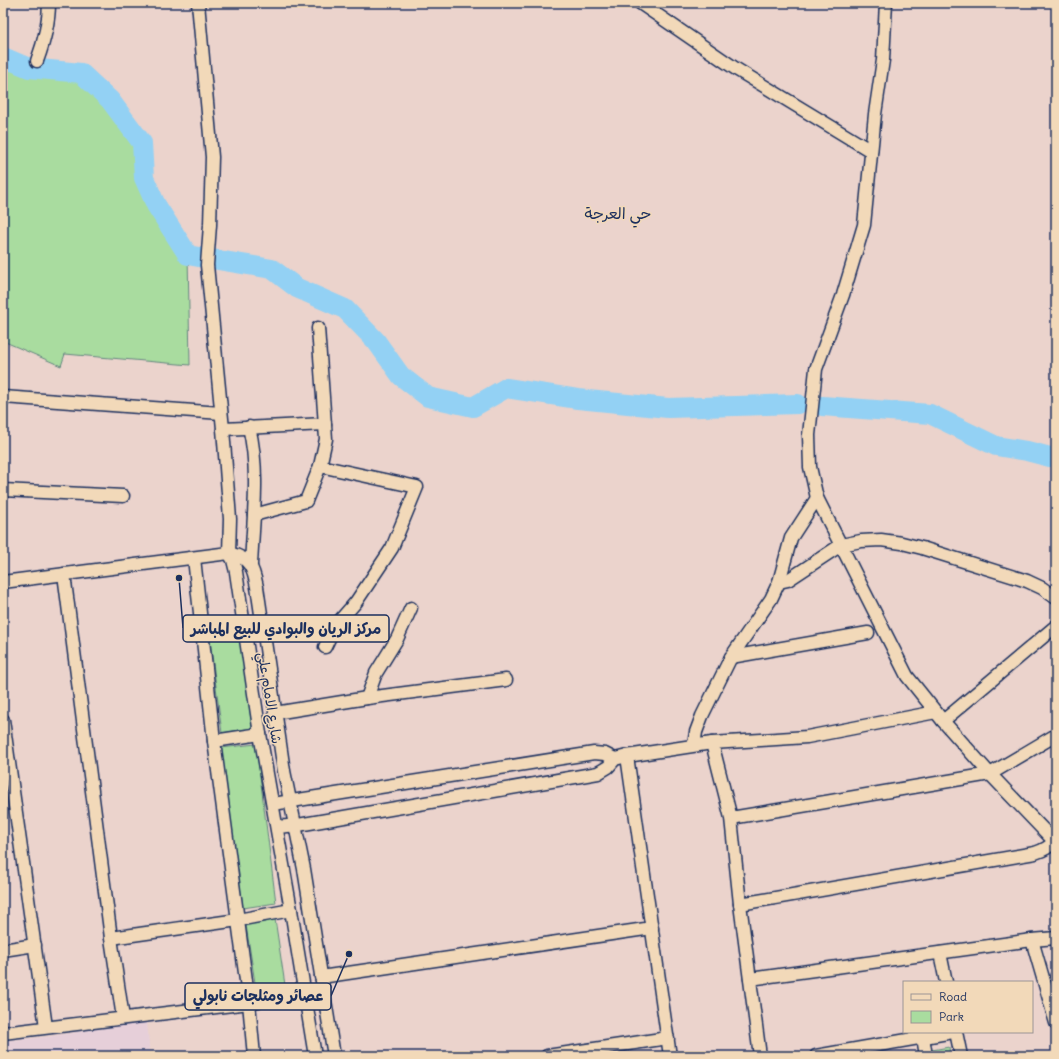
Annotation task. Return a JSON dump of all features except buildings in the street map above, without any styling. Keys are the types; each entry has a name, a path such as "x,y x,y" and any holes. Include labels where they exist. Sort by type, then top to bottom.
{"street":[{"path":"38,60 43,45 49,13 49,3"},
{"path":"198,3 212,157 207,265 222,413 230,519 229,554"},
{"path":"640,3 736,69 871,151"},
{"path":"740,904 1035,853 1042,851 1056,841 990,774 940,717 907,676 817,498 810,467 809,434 816,369 843,295 864,225 882,60 886,3"},
{"path":"254,516 306,502 320,466 326,439 318,328"},
{"path":"3,397 222,413"},
{"path":"223,429 325,424"},
{"name":"شارع الامام علي","path":"249,427 256,468 251,565 257,587 284,771 296,825 334,1056"},
{"path":"320,466 417,487 392,548 356,602 335,626 325,646"},
{"path":"3,490 123,496"},
{"path":"694,745 696,732 702,716 731,657 771,599 779,582 791,538 817,498"},
{"path":"779,582 788,580 841,545 861,541 881,540 902,543 1027,581 1042,588 1056,598"},
{"path":"3,582 229,554 241,557 251,565"},
{"name":"شارع الامام علي","path":"229,554 233,560 236,572 260,734 315,1056"},
{"path":"194,558 214,741 249,1002 254,1056"},
{"path":"64,574 111,938 123,1018"},
{"path":"367,698 376,674 397,639 411,608"},
{"path":"277,827 598,773 608,767 615,759 627,756 712,743 807,737 940,717 1056,626"},
{"path":"731,657 868,633"},
{"path":"275,713 367,698 506,680"},
{"path":"3,720 46,1027"},
{"path":"214,741 260,734"},
{"path":"731,818 990,774 1056,735"},
{"path":"712,743 731,818 740,904 760,1056"},
{"path":"273,804 594,753 605,754 615,759"},
{"path":"627,756 670,1056"},
{"path":"111,938 238,920 291,910"},
{"path":"321,977 652,928"},
{"path":"750,979 940,954 1032,940 1056,938"},
{"path":"1032,940 1056,1023"},
{"path":"3,950 35,945"},
{"path":"940,954 946,981"},
{"path":"3,1033 249,1002 305,992"},
{"path":"816,1056 947,1033"},
{"path":"956,1033 961,1056"},
{"path":"923,1037 926,1056"},
{"path":"547,1056 668,1038"}],"shaded area":[{"path":"147,1021 150,1056 3,1056 3,1041 46,1037"}],"green space":[{"path":"3,57 29,68 81,73 110,100 142,143 144,179 156,205 188,255 190,365 65,354 61,366 3,341"},
{"path":"240,629 252,728 222,733 209,632"},
{"path":"256,744 276,903 243,908 221,748"},
{"path":"275,919 285,985 256,989 246,925"},
{"path":"949,1047 950,1056 933,1056 932,1050"}],"waterway":[{"path":"3,57 29,68 81,73 110,100 142,143 144,178 156,205 188,255 204,258"},
{"path":"212,259 272,269 297,288 345,309 376,341 401,376 428,397 473,407 506,388 578,399 668,408 798,404"},
{"path":"822,406 930,414 996,446 1056,457"}],"place":[{"name":"مركز الريان والبوادي للبيع المباشر","path":"179,578"},
{"name":"عصائر ومثلجات نابولي","path":"349,954"}],"district":[{"name":"حي العرجة","path":"618,213"}]}
